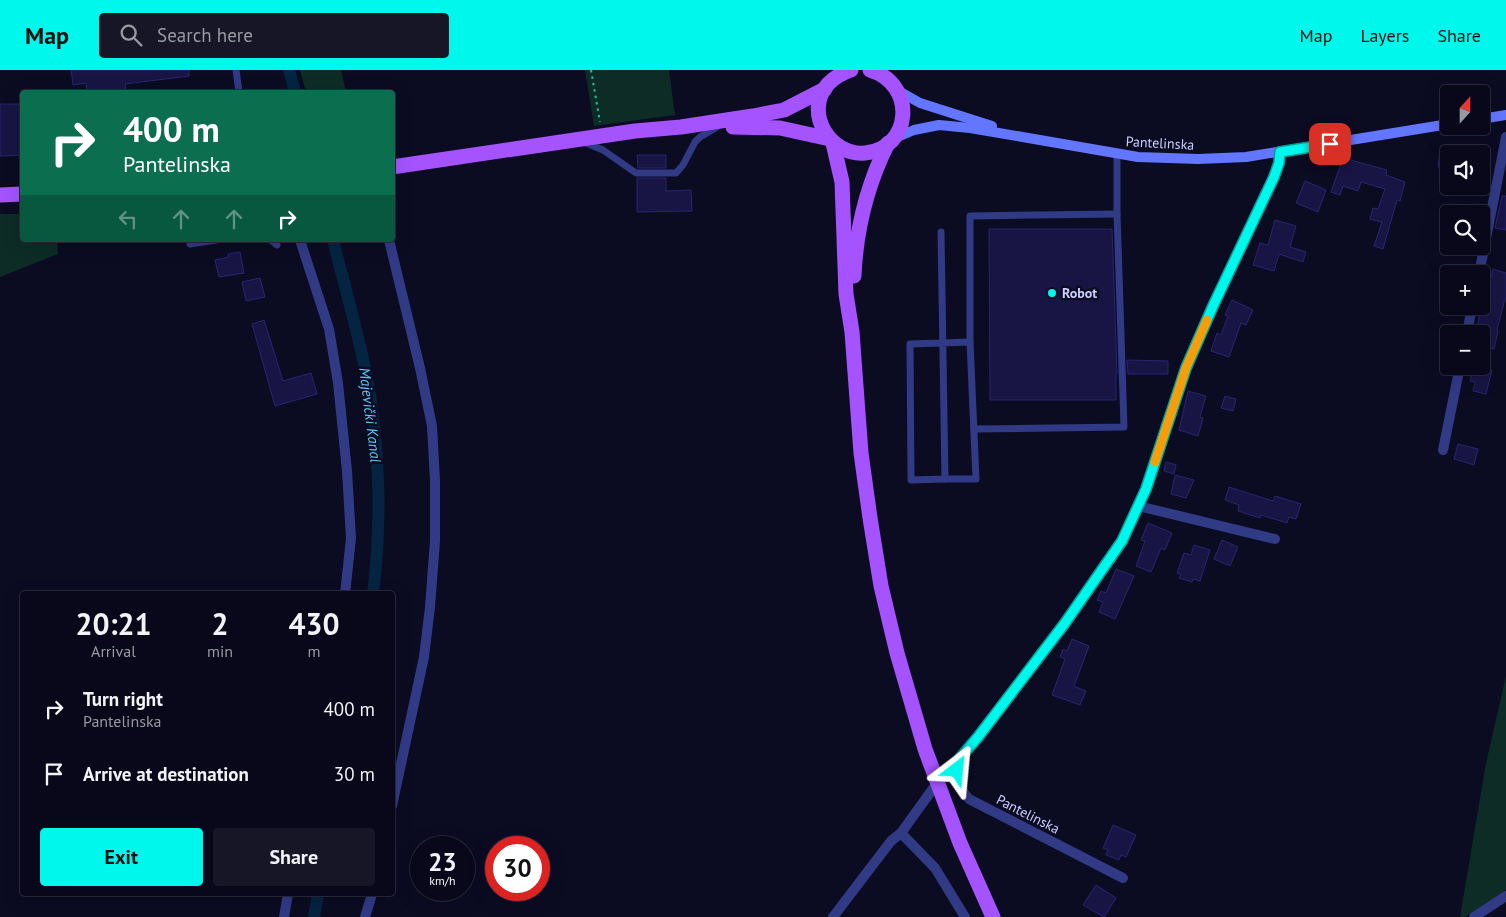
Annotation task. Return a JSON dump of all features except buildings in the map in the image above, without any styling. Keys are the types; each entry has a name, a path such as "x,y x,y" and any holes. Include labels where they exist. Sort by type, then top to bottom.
{"main road":[{"path":"395,167 603,136 681,127 784,110 827,81 851,70"},
{"path":"852,332 855,260 866,193 876,168 899,129 903,116 902,102 898,90 890,80 875,71"},
{"path":"827,81 820,101 819,115 822,128 832,141 843,149 860,153 878,150 914,130 939,125 970,128 1039,140"},
{"path":"898,90 920,103 1039,140"},
{"path":"1490,118 1506,115"},
{"name":"Pantelinska","path":"1039,140 1117,154 1198,159 1246,157 1440,125"},
{"path":"681,127 780,128 832,141"},
{"path":"832,141 842,182 846,294 852,332 861,453 881,586 897,653 924,749 969,866 993,917"},
{"path":"0,195 20,194"}],"street":[{"path":"1481,265 1506,137"},
{"name":"Pantelinska","path":"1123,878 969,798 961,789 957,770 960,758 1065,623 1122,541 1146,489 1186,368 1274,177 1279,163 1280,152"},
{"path":"301,242 329,330 338,383 347,471 351,538 345,591"},
{"path":"389,242 432,426 435,501 435,541 424,657 395,792"},
{"path":"1443,450 1458,375"},
{"path":"1138,506 1274,540"},
{"path":"833,917 937,783"},
{"path":"900,833 935,868 966,917"},
{"path":"284,917 288,896"},
{"path":"365,917 371,896"},
{"path":"1474,917 1506,896"}],"lane":[{"path":"236,70 239,90"},
{"path":"578,140 603,150 636,173 676,173 683,165 695,142 717,127"},
{"path":"974,428 1124,427 1117,214 1117,154"},
{"path":"970,342 910,344 911,480 976,479 970,342 970,216 1117,214"},
{"path":"941,232 945,479"},
{"path":"190,244 203,242"}],"path":[{"path":"591,70 603,136"}],"green space":[{"path":"300,70 341,70 346,90 305,90"},
{"path":"585,70 669,70 675,115 594,126"},
{"path":"0,214 20,214 20,242 57,242 58,254 0,277"},
{"path":"1506,676 1506,890 1465,917 1460,917 1486,763"}],"waterway":[{"name":"Majevički Kanal","path":"289,70 294,90"},
{"name":"Majevički Kanal","path":"334,242 355,323 371,400 378,483 378,539 373,591"},
{"name":"Majevički Kanal","path":"314,917 318,896"}],"slow traffic":[{"path":"1155,462 1186,368 1207,320"}],"place":[{"name":"Robot","path":"1052,293"}],"route":[{"path":"957,770 960,758 1065,623 1122,541 1146,489 1186,368 1274,177 1279,163 1280,152 1330,144"}]}
